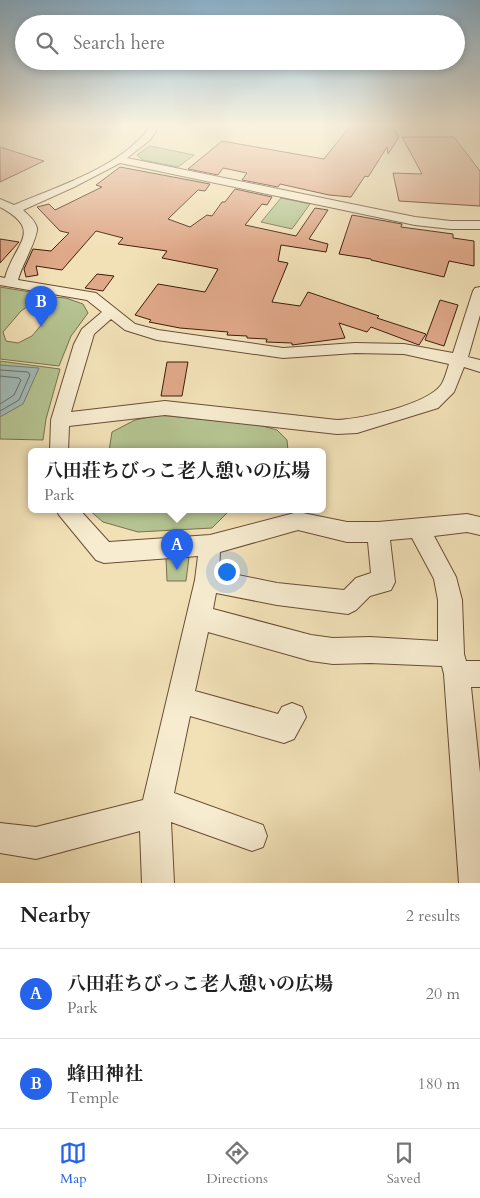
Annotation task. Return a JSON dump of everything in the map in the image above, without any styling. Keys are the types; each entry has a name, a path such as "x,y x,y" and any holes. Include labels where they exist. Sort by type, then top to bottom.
{"street":[{"path":"15,209 105,167"},
{"path":"155,167 415,221 478,228"},
{"path":"0,202 15,209 29,220 31,234 5,282 91,296 130,327 157,335 283,353 380,348 404,349 480,366"},
{"path":"60,420 165,408 337,428 357,426 432,403 448,388 460,360 480,291"},
{"path":"59,448 60,420 82,344 87,332 111,312"},
{"path":"69,513 104,553 210,545 298,521 347,532 378,532 467,523 478,524"},
{"path":"418,528 445,577 463,667 472,762 476,883"},
{"path":"207,580 277,594 348,602 364,586 383,582 378,532"},
{"path":"158,883 157,807 207,580 210,545"},
{"path":"199,617 332,652 370,650 463,667"},
{"path":"181,700 284,729 292,717"},
{"path":"0,838 36,843 157,807 252,836"}],"green space":[{"path":"281,198 310,204 292,229 261,222"},
{"path":"0,287 36,293 34,302 21,311 3,332 6,341 18,343 32,336 47,318 48,302 53,297 66,298 83,304 88,313 71,336 59,366 0,359"},
{"path":"0,361 60,369 46,419 43,440 0,439"},
{"path":"159,415 259,425 277,430 287,440 288,448 109,448 112,432 135,420"},
{"path":"93,513 227,513 212,528 138,532 103,522"},
{"path":"189,557 186,581 167,581 166,558"}],"water":[{"path":"0,365 39,368 23,404 0,417"}],"building":[{"path":"0,167 31,167 0,182"},
{"path":"120,167 210,184 205,191 198,190 168,219 190,227 207,215 212,216 235,189 272,197 267,205 262,204 245,225 296,236 315,208 328,210 309,239 328,244 326,252 281,245 278,261 288,263 272,302 300,306 308,292 426,334 419,345 371,327 367,332 339,323 345,338 292,345 292,343 266,342 267,339 227,335 228,332 180,328 149,322 151,320 135,315 158,284 205,292 218,269 162,258 167,251 118,244 123,238 96,231 62,270 36,266 38,275 26,277 24,269 33,249 51,251 69,233 60,231 37,207 49,204 55,210 102,187 96,185"},
{"path":"190,167 374,167 368,177 365,176 351,197 329,195 280,184 278,187 242,180 247,173 223,168 218,175 188,169"},
{"path":"418,167 477,167 480,171 480,206 399,201 393,173 422,174"},
{"path":"352,215 402,224 401,227 453,234 453,238 474,241 474,266 449,261 444,277 371,259 339,254"},
{"path":"0,239 19,242 0,263"},
{"path":"97,274 114,276 103,291 85,288"},
{"path":"440,300 458,305 444,346 425,340"},
{"path":"167,362 188,362 182,396 161,396"}],"place":[{"name":"蜂田神社","path":"41,327"},
{"name":"八田荘ちびっこ老人憩いの広場","path":"177,570"}]}
